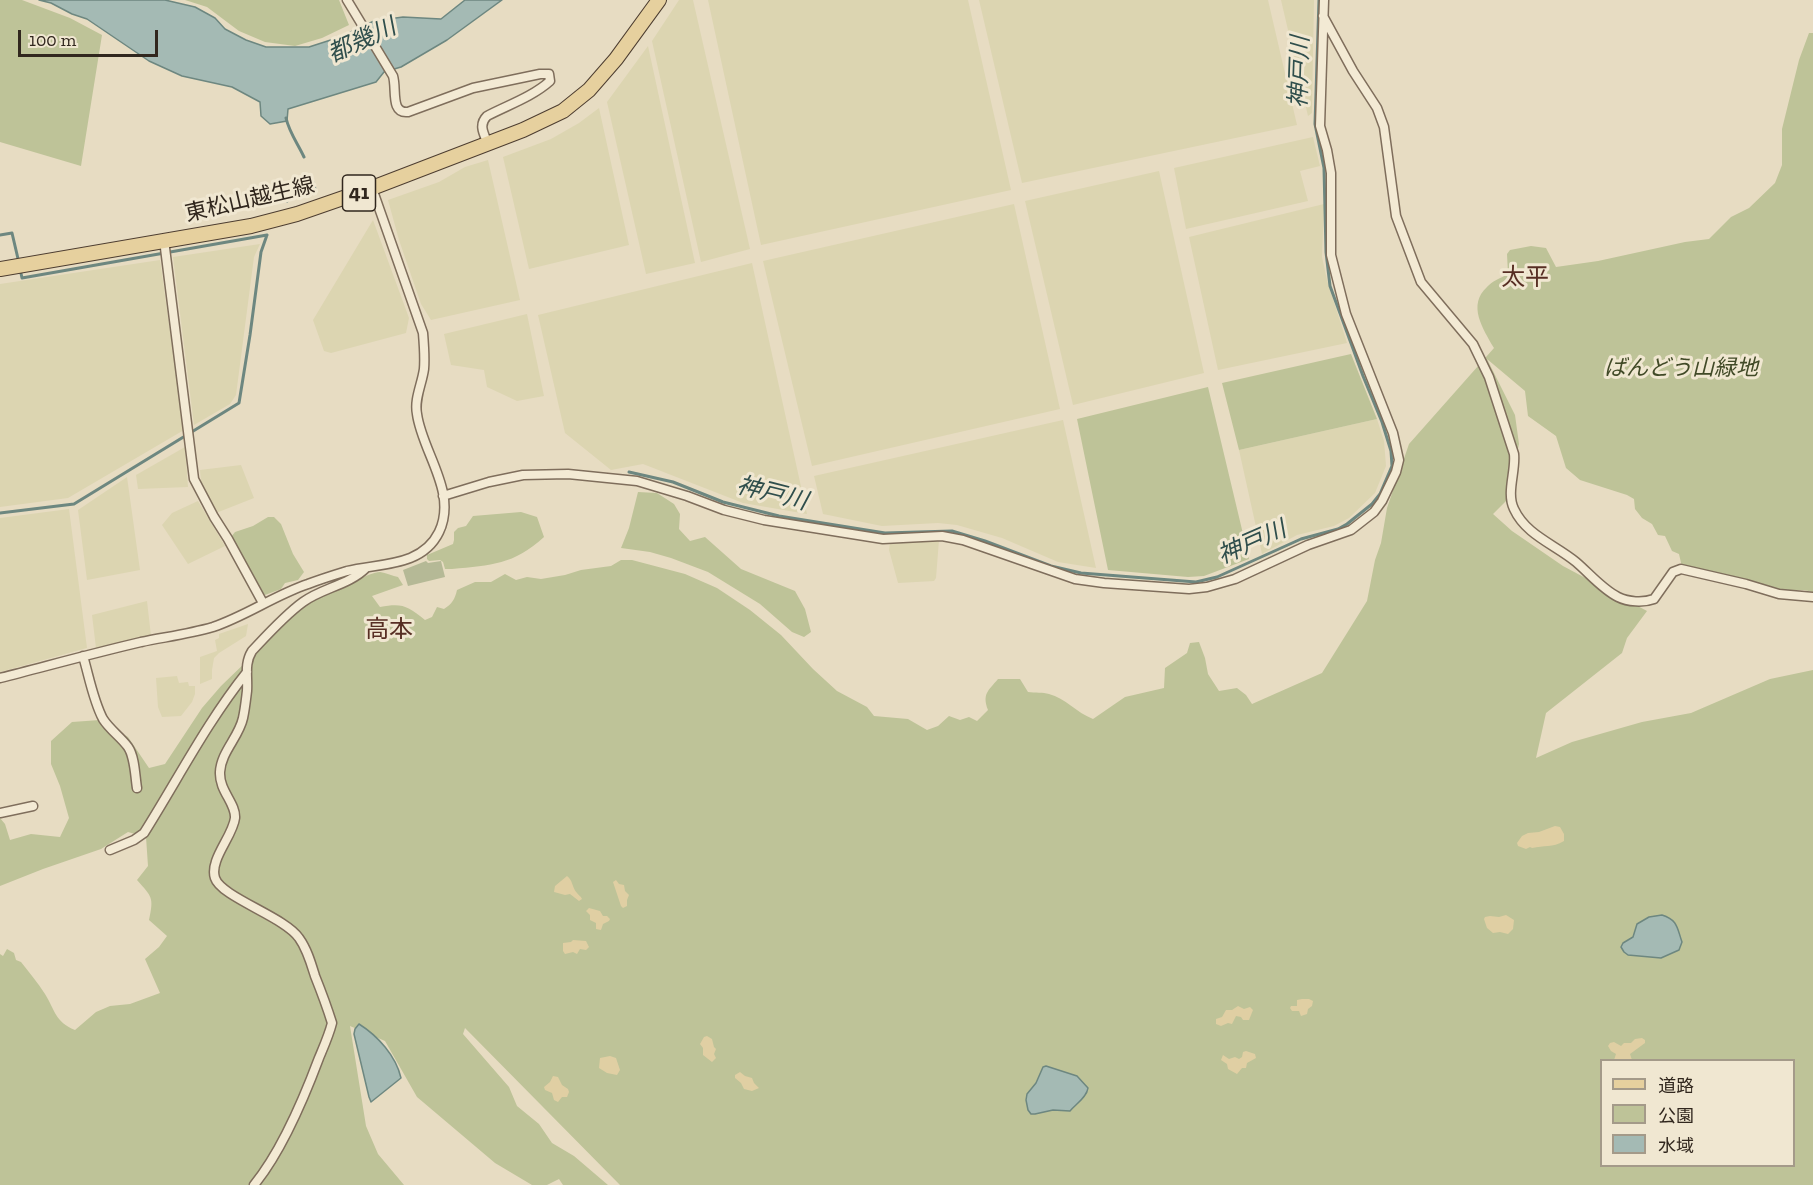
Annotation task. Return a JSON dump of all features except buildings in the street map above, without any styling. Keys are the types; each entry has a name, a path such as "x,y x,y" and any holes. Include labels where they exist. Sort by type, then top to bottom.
{"main road":[{"name":"東松山越生線","path":"0,269 250,226 297,214 372,188 545,121 563,111 598,81 659,0"}],"street":[{"path":"347,0 393,76 397,107 403,112 473,88 549,74 550,81 546,84 483,120 481,126 488,144"},
{"path":"443,496 489,482 523,475 568,474 637,482 687,496 724,510 764,520 883,539 942,536 963,540 1075,579 1189,589 1235,579 1308,545 1351,530 1374,512 1382,501 1396,472 1399,460 1393,433 1346,314 1331,255 1331,173 1320,126 1324,0"},
{"path":"1323,15 1353,71 1377,108 1384,127 1396,216 1421,282 1473,344 1489,377 1514,454 1511,497 1513,507 1525,525 1620,598 1641,602 1654,599 1673,572 1682,568 1779,594 1813,597"},
{"path":"0,678 213,626 287,591 348,571 398,562 430,546 440,529 445,507 433,458 420,428 416,411 425,356 423,333 372,188"},
{"path":"164,240 194,479 263,603"},
{"path":"254,1185 263,1174 290,1126 332,1023 307,952 299,937 286,926 223,889 215,879 215,865 235,818 233,807 222,788 220,773 222,761 243,720 247,689 247,659 252,651 304,601 346,582 366,568"},
{"path":"83,656 97,705 104,720 128,746 131,753 136,788"},
{"path":"110,850 134,840 144,832 215,714 247,672"},
{"path":"0,813 33,806"}],"shaded area":[{"path":"679,0 693,0 750,249 701,262 652,41"},
{"path":"708,0 968,0 1011,190 761,245"},
{"path":"979,0 1268,0 1297,125 1022,183"},
{"path":"1281,0 1314,0 1312,113 1308,116"},
{"path":"648,46 695,263 646,274 607,102"},
{"path":"599,108 629,245 529,269 503,157 551,139"},
{"path":"1313,137 1320,166 1300,171 1308,201 1186,229 1174,168"},
{"path":"488,160 520,300 431,320 421,304 388,200 439,182 465,167"},
{"path":"1159,171 1204,373 1073,405 1025,201"},
{"path":"1014,204 1060,409 812,466 763,261"},
{"path":"1324,204 1322,257 1347,343 1218,370 1189,237"},
{"path":"373,220 409,318 406,333 331,353 324,351 313,320"},
{"path":"260,244 254,257 236,395 230,404 194,425 173,257"},
{"path":"160,260 184,430 68,498 0,507 0,284"},
{"path":"752,263 807,514 743,503 643,464 611,470 565,433 538,315"},
{"path":"527,314 544,396 517,401 487,387 484,370 451,365 444,334"},
{"path":"1377,419 1384,441 1386,466 1375,493 1349,518 1334,526 1297,535 1262,554 1239,450"},
{"path":"1063,420 1096,568 1058,562 1002,538 957,525 938,523 882,526 823,514 814,476"},
{"path":"185,447 188,487 138,489 136,475"},
{"path":"241,465 254,498 216,513 201,482 200,470"},
{"path":"127,477 140,570 87,580 78,510"},
{"path":"198,501 225,546 188,564 162,525 172,513"},
{"path":"69,509 87,648 0,672 0,518"},
{"path":"939,540 934,581 898,583 889,550 890,543"},
{"path":"147,601 151,636 96,648 92,615"},
{"path":"248,624 246,636 214,658 212,679 200,684 200,657 217,651 215,640 219,638 219,634"},
{"path":"177,676 179,683 188,682 189,686 195,686 195,694 181,716 162,717 158,707 156,678"}],"green space":[{"path":"0,0 22,0 70,18 102,35 81,166 0,142"},
{"path":"185,0 339,0 349,25 322,38 295,46 265,42 239,31 207,7"},
{"name":"ばんどう山緑地","path":"1809,33 1813,33 1813,592 1782,591 1682,567 1679,554 1672,551 1665,536 1658,535 1652,524 1642,518 1635,509 1634,499 1580,480 1566,468 1556,436 1528,416 1525,391 1487,359 1515,415 1519,444 1507,500 1493,514 1512,531 1563,566 1647,611 1627,638 1622,653 1546,713 1536,758 1572,742 1642,722 1691,713 1770,679 1813,670 1813,1185 620,1185 465,1028 463,1034 509,1087 517,1106 539,1124 552,1143 574,1156 608,1185 563,1185 559,1179 547,1185 532,1185 495,1163 417,1097 385,1041 350,1026 366,1126 378,1154 404,1185 0,1185 0,954 3,956 7,949 14,953 16,960 21,962 42,990 59,1019 75,1030 96,1012 110,1006 130,1004 160,993 145,959 159,947 167,936 149,920 150,898 137,880 148,866 146,837 128,832 101,849 0,886 0,818 5,824 10,840 31,834 60,837 69,818 51,764 51,741 72,722 100,720 128,737 149,768 165,764 202,708 221,686 306,604 344,585 380,572 398,577 403,585 372,596 380,607 394,605 404,607 425,620 432,617 437,607 444,609 449,605 457,590 475,582 491,582 505,574 516,580 527,577 541,579 611,566 621,560 632,560 685,574 717,588 750,610 781,635 837,691 867,707 874,716 908,719 927,730 938,726 949,716 960,720 969,717 977,721 988,710 986,696 998,679 1020,679 1028,692 1055,696 1093,719 1125,697 1164,688 1165,668 1187,653 1190,643 1199,642 1208,674 1219,691 1237,688 1252,704 1322,673 1367,601 1387,508 1409,444 1494,348 1479,317 1478,301 1489,285 1508,274 1507,254 1510,250 1531,246 1546,248 1556,267 1709,239 1731,217 1749,208 1775,183 1782,165 1782,129 1799,60"},
{"path":"1351,354 1377,419 1239,450 1222,383"},
{"path":"1208,387 1249,559 1204,576 1188,577 1108,570 1077,419"},
{"path":"638,492 657,493 674,504 680,514 679,529 690,541 705,537 741,569 795,591 805,609 811,632 804,637 792,632 760,604 708,572 650,552 621,548 629,528"},
{"path":"521,512 537,517 544,537 512,558 491,564 452,569 445,569 440,560 429,561 427,559 427,555 453,544 454,532 466,526 473,516"},
{"path":"268,517 274,517 281,524 293,554 304,572 298,580 285,583 281,589 265,595 259,589 231,537 235,532 253,526"},
{"path":"426,561 428,563 441,561 445,577 408,586 403,570"}],"sand":[{"path":"1555,826 1560,827 1564,834 1564,841 1552,846 1526,849 1518,846 1517,843 1522,836"},
{"path":"567,876 575,891 582,898 579,901 570,894 554,892 555,886"},
{"path":"616,880 619,884 624,885 629,895 627,906 623,908 613,882"},
{"path":"589,908 600,911 603,916 610,919 603,924 601,930 596,929 596,923 590,920 590,915 586,911"},
{"path":"1506,915 1514,920 1513,929 1508,934 1493,933 1487,928 1485,917"},
{"path":"573,940 586,941 589,947 586,950 580,949 577,954 573,952 565,954 563,943"},
{"path":"1297,1000 1313,1001 1307,1014 1301,1016 1299,1011 1292,1011 1290,1008 1297,1006"},
{"path":"1238,1006 1244,1009 1250,1007 1253,1010 1249,1020 1236,1016 1232,1024 1221,1026 1216,1024 1216,1019 1222,1017 1226,1010 1232,1010"},
{"path":"707,1036 712,1039 716,1049 714,1054 716,1058 712,1062 703,1055 703,1048 700,1044"},
{"path":"1642,1038 1645,1043 1630,1054 1632,1059 1614,1059 1616,1054 1608,1046 1610,1043 1614,1042 1621,1046"},
{"path":"1246,1051 1255,1054 1256,1058 1247,1063 1246,1068 1242,1068 1237,1074 1228,1069 1227,1064 1221,1060 1223,1055 1229,1059 1235,1057 1239,1059"},
{"path":"610,1056 616,1058 620,1070 617,1075 599,1068 600,1058"},
{"path":"740,1072 752,1078 759,1088 752,1091 744,1089 735,1078 735,1075"},
{"path":"553,1076 558,1077 569,1092 567,1097 562,1097 558,1102 544,1087"}],"water":[{"name":"都幾川","path":"39,0 165,0 195,7 215,18 225,29 266,47 309,47 340,37 374,21 403,17 441,19 465,0 502,0 447,40 401,67 384,72 376,82 288,109 287,121 270,124 261,116 260,102 232,87 182,76 149,61 87,19"},
{"path":"1662,915 1671,919 1676,925 1682,942 1679,950 1661,958 1628,955 1624,952 1621,947 1633,937 1637,924 1649,917"},
{"path":"359,1024 385,1047 395,1062 401,1078 371,1102 354,1034"},
{"path":"1043,1067 1077,1076 1088,1088 1070,1111 1053,1110 1031,1114 1028,1110 1027,1094 1036,1083"}],"waterway":[{"name":"神戸川","path":"629,472 673,482 723,502 779,516 885,533 952,531 1051,566 1081,573 1196,582 1217,577 1301,539 1338,529 1347,524 1372,504 1380,494 1392,466 1391,451 1382,422 1330,286 1326,252 1324,168 1315,124 1319,0"},
{"path":"286,118 304,157"},
{"path":"287,201 289,197 315,189 312,179"},
{"path":"0,235 12,233 19,263"},
{"path":"20,269 22,278 267,235"},
{"path":"0,513 74,504 239,403 261,252 267,235"}],"district":[{"name":"太平","path":"1525,278"},
{"name":"高本","path":"389,630"}]}
